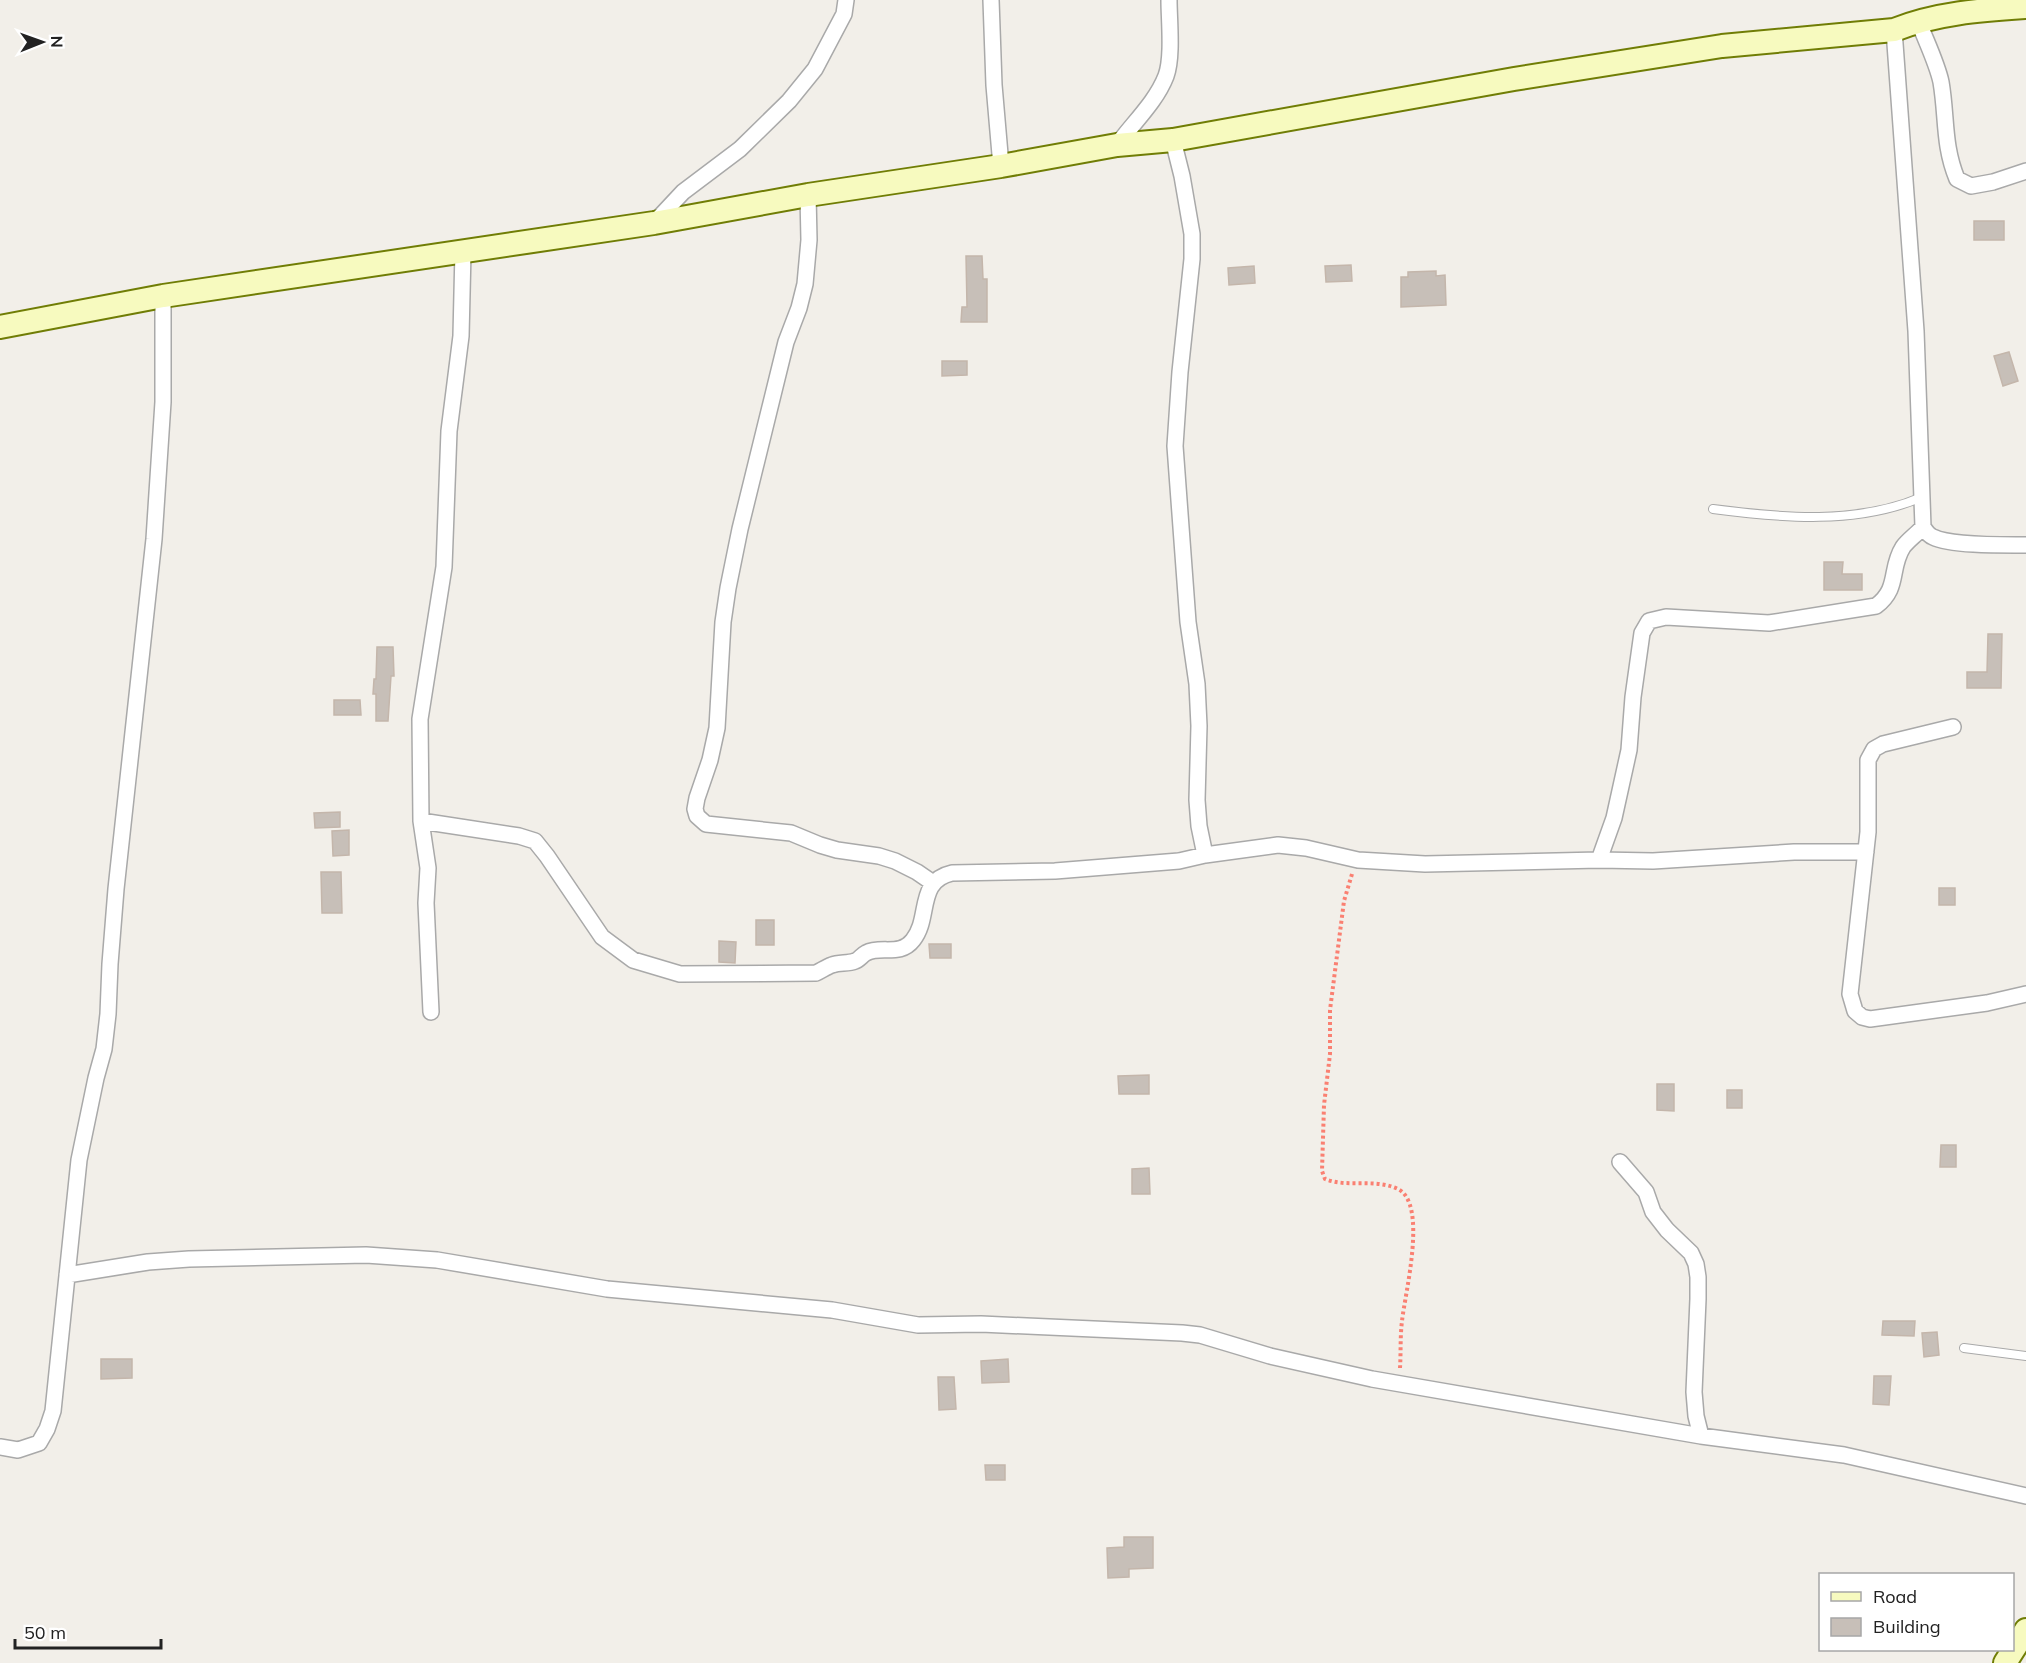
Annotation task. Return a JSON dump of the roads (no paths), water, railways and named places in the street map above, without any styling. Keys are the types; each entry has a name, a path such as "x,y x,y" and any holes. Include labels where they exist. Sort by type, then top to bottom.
{"main road":[{"path":"0,327 163,296 654,223 808,195 1001,166 1117,145 1173,140 1514,79 1722,45 1894,30 1918,20 2026,6"},
{"path":"2014,1649 2026,1630"}],"street":[{"path":"654,223 683,192 740,149 789,101 814,69 844,14 846,0"},
{"path":"1117,145 1155,96 1167,74 1170,42 1169,0"},
{"path":"988,1 1001,166"},
{"path":"1918,20 1941,81 1945,133 1950,163 1957,179 1971,186 1993,182 2026,171"},
{"path":"1894,30 1916,331 1923,527 1930,536 1941,540 2026,545"},
{"path":"1173,140 1192,234 1192,259 1175,446 1188,622 1197,684 1199,726 1197,800 1205,855"},
{"path":"808,195 809,240 805,284 786,342 740,529 723,622 717,728 695,808 697,816 706,824 791,833 837,849 879,856 917,872 933,883"},
{"path":"431,1012 426,903 428,868 421,821 420,719 444,567 449,430 460,336 463,251"},
{"path":"0,1447 18,1450 39,1443 48,1429 53,1412 79,1160 104,1049 108,1014 116,889 154,539 163,402 163,296"},
{"path":"1599,860 1614,818 1629,750 1633,697 1642,633 1649,621 1666,617 1769,623 1875,606 1885,599 1890,591 1903,547 1923,527"},
{"path":"1953,727 1883,744 1874,749 1868,760 1866,852 1850,994 1852,1003 1862,1017 1870,1019 1987,1003 2026,994"},
{"path":"421,821 519,836 535,841 602,937 633,960 680,974 816,973 833,964 855,961 872,951 903,948 912,943 916,936 927,894 933,883 942,875 952,873 1054,871 1179,861 1278,845 1306,848 1358,860 1425,864 1653,861 1794,852 1866,852"},
{"path":"1620,1162 1646,1192 1653,1212 1667,1230 1691,1253 1696,1264 1698,1299 1694,1392 1701,1436"},
{"path":"67,1275 148,1262 189,1259 366,1255 437,1260 607,1289 832,1310 918,1325 981,1324 1200,1335 1270,1356 1372,1379 1701,1436 1844,1455 2026,1496"}],"lane":[{"path":"1713,509 1810,518 1882,510 1904,505 1922,497"},
{"path":"1964,1348 2026,1356"}]}
